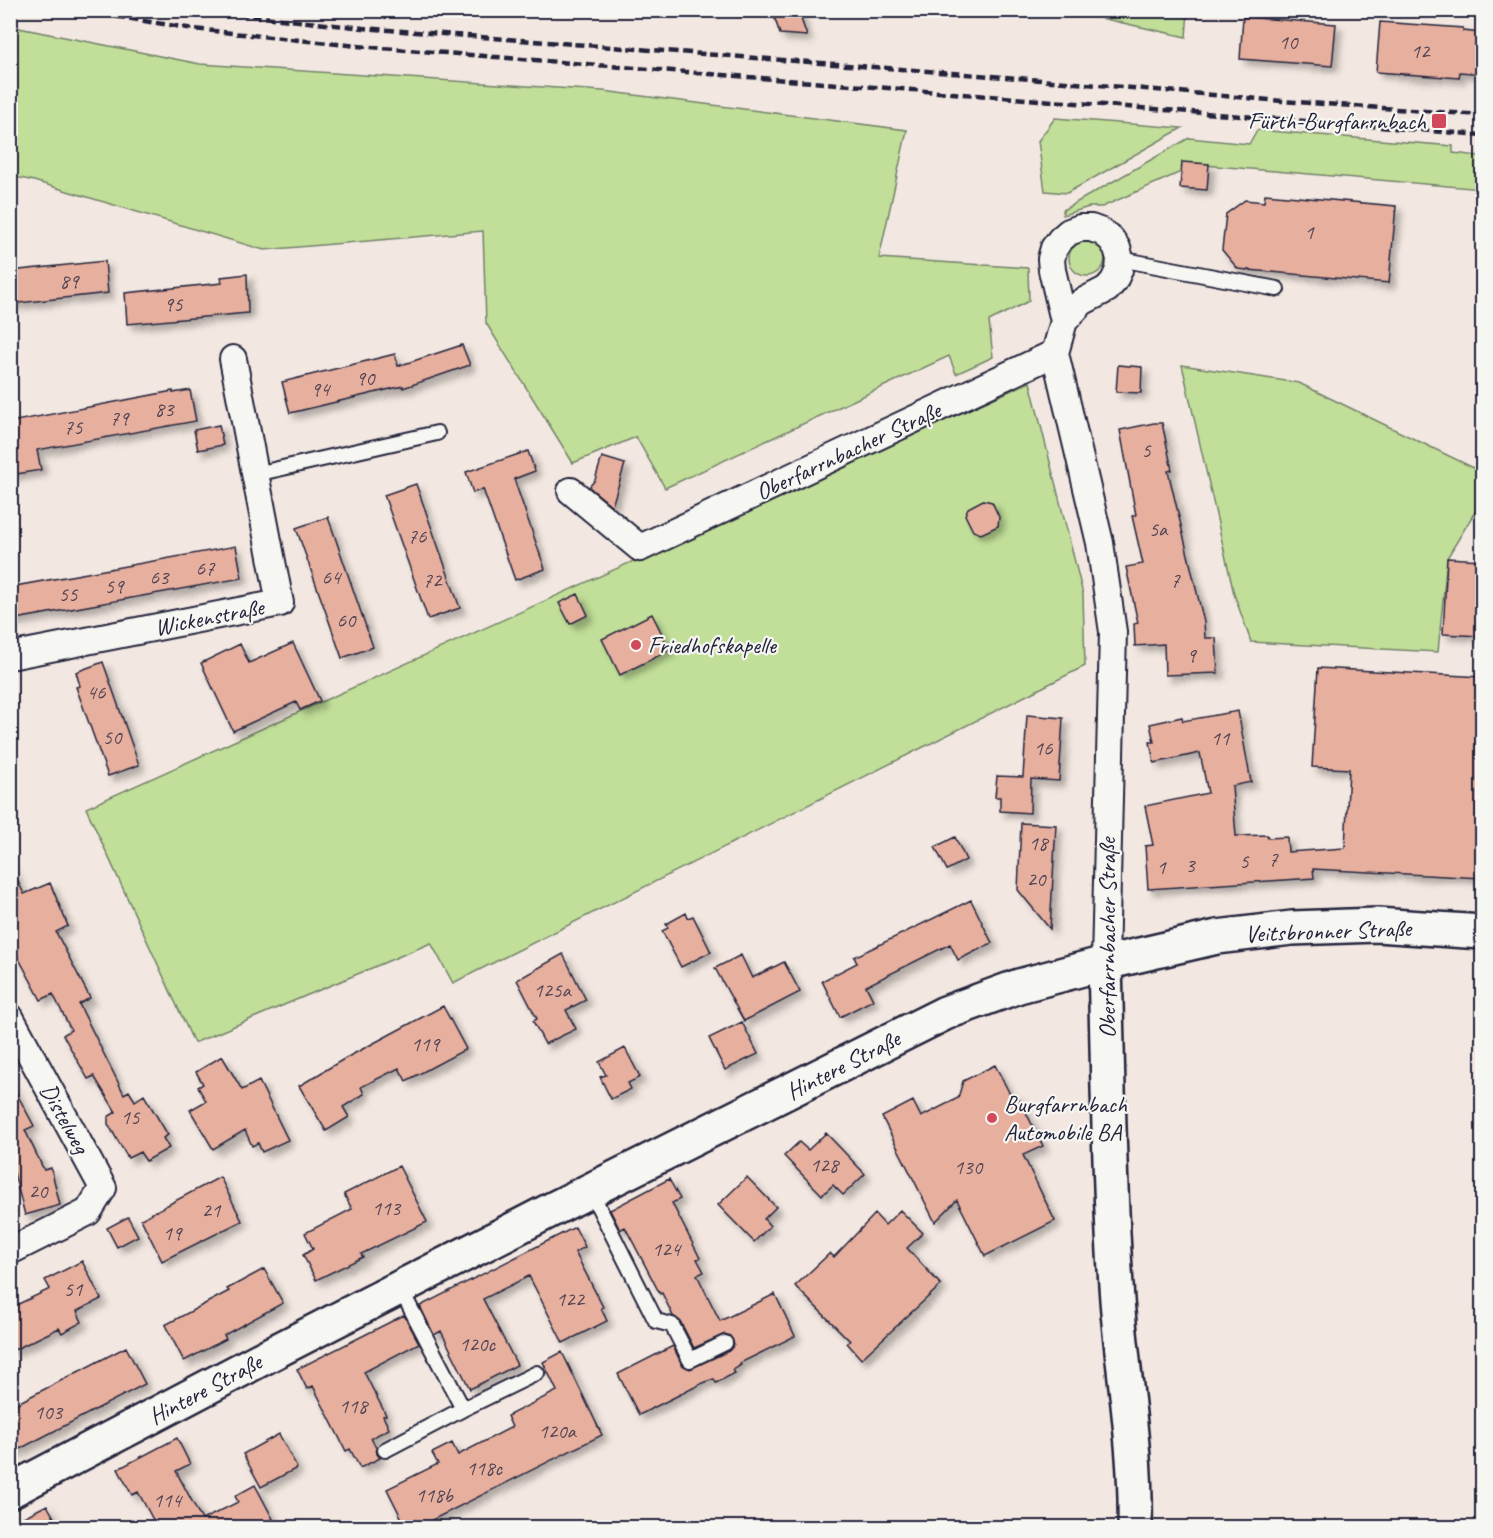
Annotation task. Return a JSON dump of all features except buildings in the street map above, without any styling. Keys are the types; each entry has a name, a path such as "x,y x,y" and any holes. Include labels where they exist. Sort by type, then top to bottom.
{"street":[{"name":"Oberfarrnbacher Straße","path":"1120,259 1111,239 1091,228 1080,228 1061,238 1054,248 1051,259 1064,321 1055,353 1100,543 1113,632 1105,963 1117,1302 1131,1427 1135,1527"},
{"path":"1064,321 1082,302 1107,289 1119,270 1120,259"},
{"name":"Oberfarrnbacher Straße","path":"571,491 640,548 1055,353"},
{"name":"Wickenstraße","path":"10,656 280,603 233,359"},
{"name":"Veitsbronner Straße","path":"1105,963 1217,937 1292,928 1377,925 1482,932"},
{"name":"Hintere Straße","path":"10,1491 399,1288 945,1013 1019,986 1105,963"},
{"name":"Distelweg","path":"10,1251 87,1212 103,1188 13,1026"}],"lane":[{"path":"1120,259 1277,289"},
{"path":"256,474 436,433"},
{"path":"591,1190 656,1321 672,1325 690,1360 725,1343"},
{"path":"399,1288 463,1409"},
{"path":"385,1450 537,1372"}],"green space":[{"path":"1069,11 1188,11 1186,37"},
{"path":"11,22 14,27 200,64 603,91 907,130 879,258 1028,268 1029,301 989,321 993,357 956,374 949,356 665,488 636,437 573,463 486,323 483,231 264,250 11,176"},
{"path":"1055,118 1182,128 1067,193 1045,191 1038,141"},
{"path":"1257,130 1453,146 1453,153 1479,156 1480,148 1482,148 1482,189 1182,163 1181,172 1102,207 1089,207 1063,215 1063,210 1189,138 1249,144"},
{"path":"1087,240 1100,245 1105,258 1100,271 1087,276 1074,271 1069,258 1074,245"},
{"path":"1182,365 1299,383 1482,472 1482,500 1447,558 1438,652 1251,642 1234,594"},
{"path":"1030,382 1083,594 1085,666 453,983 431,943 194,1043 86,808"}],"railway":[{"path":"76,10 194,29 357,46 1482,135"},
{"path":"198,10 363,28 1482,115"}],"place":[{"name":"Fürth-Burgfarrnbach","path":"1439,121"},
{"name":"Friedhofskapelle","path":"636,645"},
{"name":"Burgfarrnbach Automobile BA","path":"992,1118"}]}
